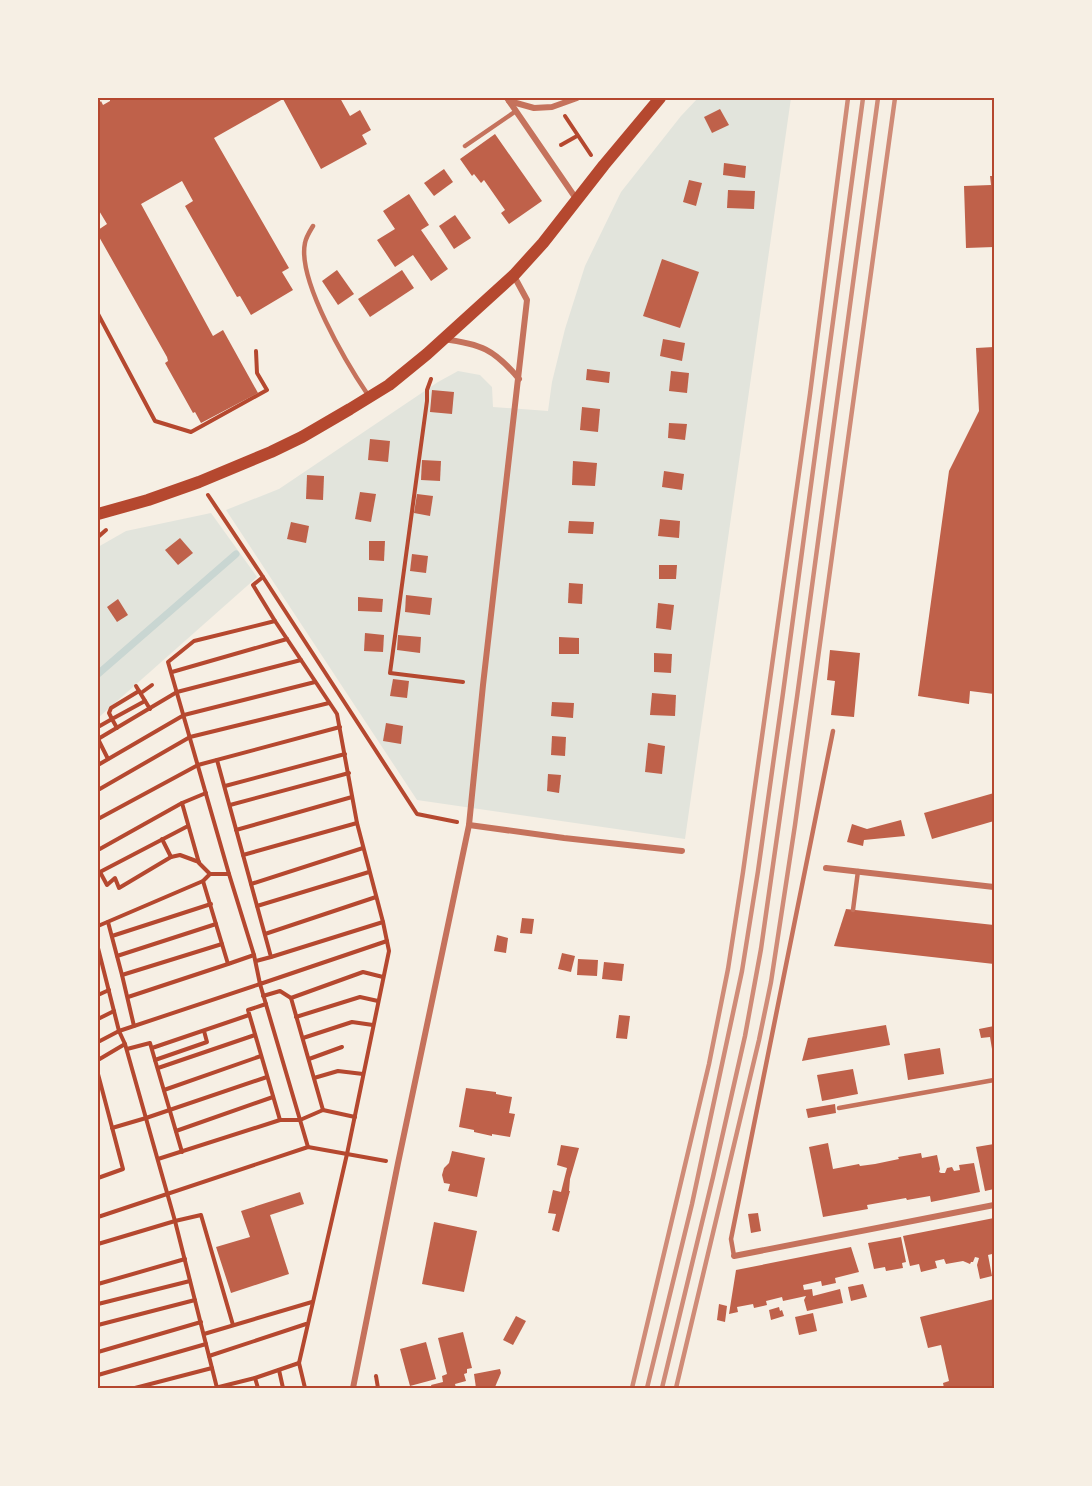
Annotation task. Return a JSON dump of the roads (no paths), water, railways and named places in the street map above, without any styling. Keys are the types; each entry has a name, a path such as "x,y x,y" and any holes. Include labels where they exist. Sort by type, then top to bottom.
{"main road":[{"path":"98,514 199,482 271,452 389,385 514,275 543,243 660,98"}],"street":[{"path":"508,99 534,108 552,107 577,98"},
{"path":"508,99 578,200"},
{"path":"353,1389 469,825 527,300 514,275"},
{"path":"443,339 463,342 492,352 508,365 519,379"},
{"path":"469,825 682,852"},
{"path":"826,868 994,887"},
{"path":"734,1256 994,1205"}],"lane":[{"path":"465,146 516,111"},
{"path":"313,226 305,244 305,261 310,283 330,330 369,397"},
{"path":"734,1256 731,1239 833,731"},
{"path":"853,910 858,871"},
{"path":"839,1108 994,1080"}],"waterway":[{"path":"98,674 236,554"}],"railway":[{"path":"632,1388 709,1064 728,969 810,394 848,98"},
{"path":"647,1388 692,1204 742,971 783,693 863,98"},
{"path":"662,1388 745,1036 761,949 878,98"},
{"path":"676,1388 771,982 795,825 895,98"}]}
